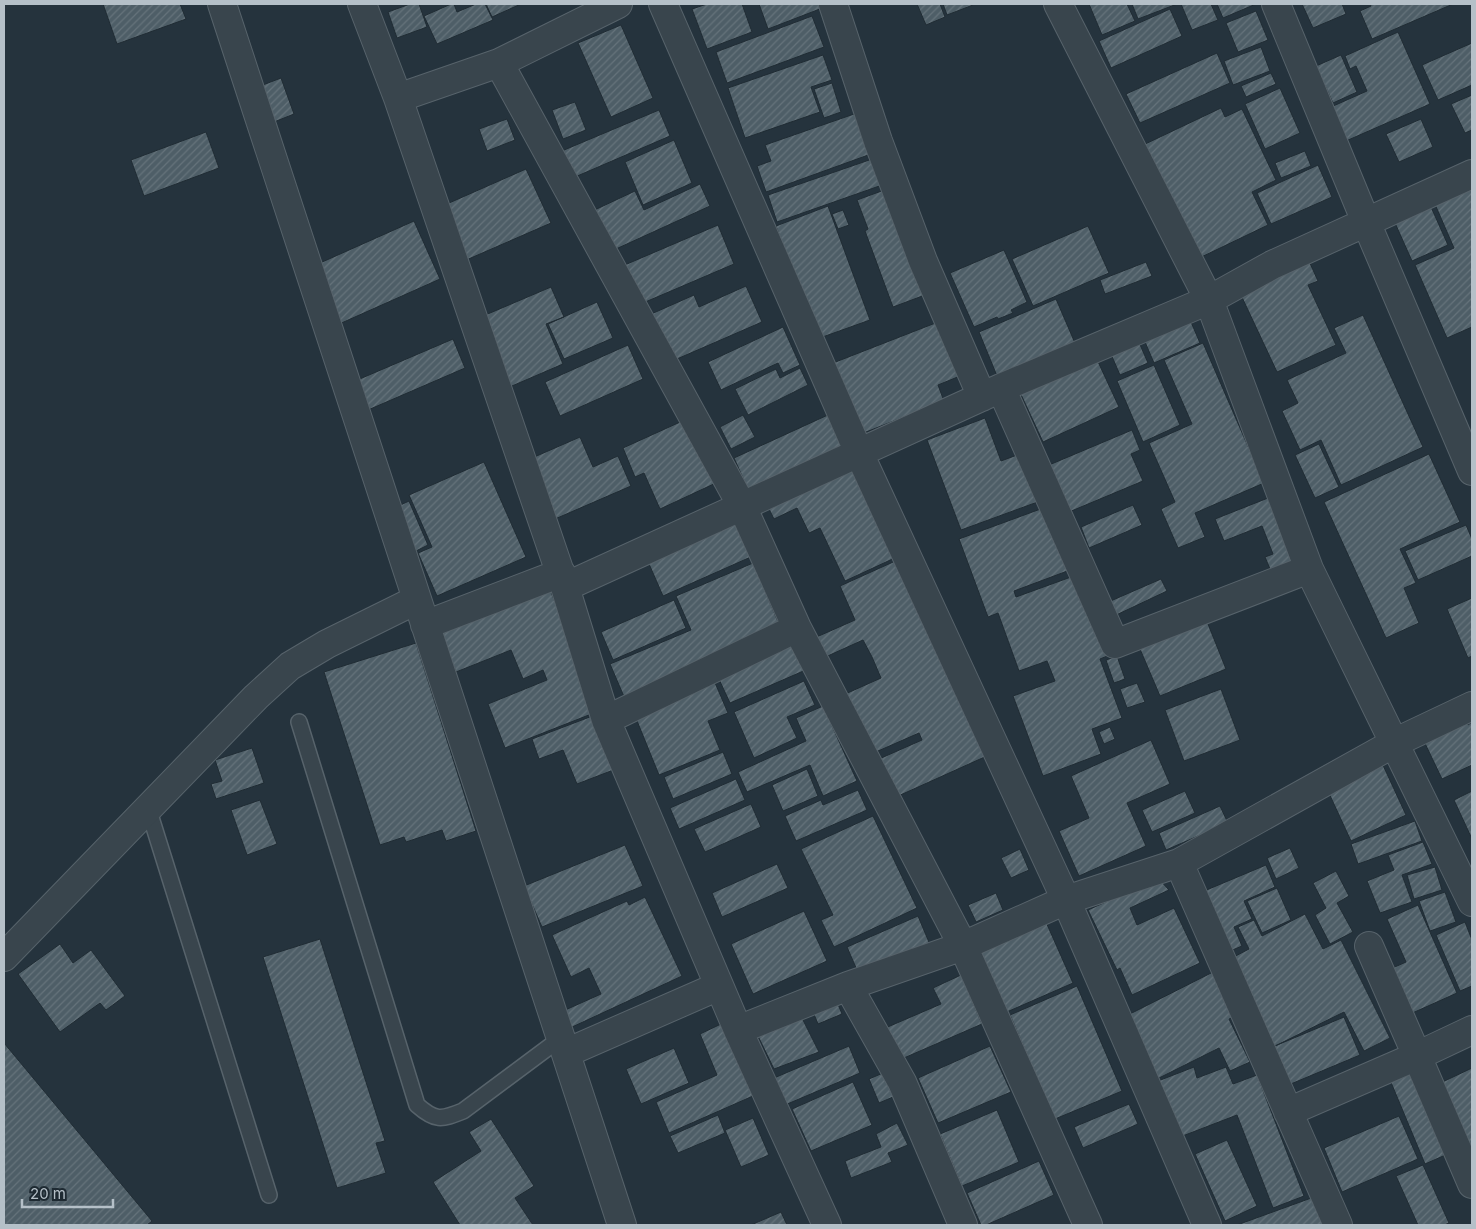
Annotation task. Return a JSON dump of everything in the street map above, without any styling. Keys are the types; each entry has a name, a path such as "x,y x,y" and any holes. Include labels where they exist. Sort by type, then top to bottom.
{"street":[{"path":"222,4 622,1225"},
{"path":"362,4 398,98 563,580 606,720 738,1030 827,1225"},
{"path":"398,98 499,63 618,4"},
{"path":"663,4 859,453 1066,900 1207,1225"},
{"path":"833,4 878,141 924,261 992,393 1115,644 1308,569"},
{"path":"1058,4 1208,300 1308,569 1396,742 1472,902"},
{"path":"1276,4 1472,471"},
{"path":"499,63 742,506 797,628 963,946 1088,1225"},
{"path":"425,625 563,580 742,506 992,393 1208,300 1272,265 1472,174"},
{"path":"4,957 256,698 290,666 327,644 416,600"},
{"path":"606,720 797,628"},
{"path":"738,1030 848,986 963,946 1066,900 1178,863 1396,742 1472,706"},
{"path":"1178,863 1338,1225"},
{"path":"1369,946 1472,1184"},
{"path":"563,1046 719,986"},
{"path":"848,986 902,1082 962,1225"},
{"path":"1288,1112 1472,1030"}],"lane":[{"path":"299,722 417,1105 431,1117 446,1118 463,1111 563,1046"},
{"path":"148,808 269,1195"}],"building":[{"path":"103,4 180,4 186,19 117,44"},
{"path":"410,4 419,4 427,27 397,38 388,12"},
{"path":"454,4 457,12 476,4 485,4 493,20 437,44 424,16"},
{"path":"486,4 521,4 492,17"},
{"path":"707,4 742,4 752,32 707,49 692,9"},
{"path":"759,4 824,4 825,7 768,29"},
{"path":"917,4 940,4 945,17 926,25"},
{"path":"943,4 973,4 973,5 947,15"},
{"path":"1089,4 1127,4 1135,21 1102,35"},
{"path":"1132,4 1177,4 1138,19"},
{"path":"1181,4 1211,4 1218,20 1192,30"},
{"path":"1217,4 1256,4 1223,18"},
{"path":"1302,4 1342,4 1346,14 1313,28"},
{"path":"1370,4 1453,4 1372,39 1360,11 1371,6"},
{"path":"1170,9 1182,36 1111,68 1099,41"},
{"path":"1256,11 1268,40 1238,52 1226,23"},
{"path":"812,16 824,47 727,83 716,52"},
{"path":"621,25 653,98 611,117 578,43"},
{"path":"1398,32 1430,104 1346,141 1331,107 1367,91 1356,66 1350,69 1345,56"},
{"path":"1472,43 1472,85 1438,100 1422,65"},
{"path":"1261,47 1270,71 1233,85 1224,61"},
{"path":"1217,53 1230,83 1140,123 1126,94"},
{"path":"823,55 832,80 811,87 820,112 745,138 728,88"},
{"path":"1341,55 1357,92 1333,103 1316,66"},
{"path":"1271,73 1276,84 1246,97 1241,86"},
{"path":"281,78 294,114 269,124 255,88"},
{"path":"832,83 841,112 824,118 814,89"},
{"path":"1280,88 1300,133 1265,149 1245,104"},
{"path":"1472,95 1472,130 1465,133 1451,104"},
{"path":"575,102 586,130 563,139 552,110"},
{"path":"1221,108 1225,117 1242,109 1276,180 1252,192 1268,225 1191,262 1141,146"},
{"path":"659,110 670,136 568,180 557,153"},
{"path":"857,113 871,154 766,192 757,166 771,161 765,145"},
{"path":"507,119 515,140 487,151 479,129"},
{"path":"1421,119 1433,147 1399,162 1386,134"},
{"path":"206,132 219,168 144,196 131,160"},
{"path":"674,140 692,183 643,205 625,162"},
{"path":"1305,151 1311,166 1281,178 1275,163"},
{"path":"875,158 885,184 777,222 768,195"},
{"path":"1318,165 1332,197 1271,224 1257,193"},
{"path":"526,169 551,223 464,261 440,207"},
{"path":"700,184 710,206 605,254 586,214 635,191 644,210"},
{"path":"1472,186 1472,327 1447,338 1415,265 1454,248 1434,202"},
{"path":"887,189 925,295 893,307 865,231 868,229 857,200"},
{"path":"828,206 870,320 817,339 776,226"},
{"path":"1431,207 1448,245 1412,261 1395,223"},
{"path":"843,210 849,225 838,229 832,214"},
{"path":"414,221 440,279 337,325 311,267"},
{"path":"718,225 734,264 636,306 620,267"},
{"path":"1088,226 1109,273 1033,306 1012,259"},
{"path":"1004,250 1027,302 1011,310 1013,313 998,319 997,317 974,327 950,273"},
{"path":"1309,261 1318,281 1308,285 1336,345 1277,372 1240,293"},
{"path":"1146,262 1152,276 1105,294 1100,280"},
{"path":"746,286 762,322 670,362 649,315 694,295 699,307"},
{"path":"551,287 564,317 546,324 563,364 505,389 476,319"},
{"path":"1056,299 1075,343 997,376 979,332"},
{"path":"597,302 613,338 564,359 548,324"},
{"path":"1188,315 1200,343 1154,363 1142,335"},
{"path":"1363,315 1423,447 1341,485 1321,440 1300,450 1282,411 1298,403 1287,380 1346,353 1334,328"},
{"path":"938,322 960,376 938,385 944,401 861,434 833,363"},
{"path":"783,327 800,365 783,373 778,363 721,390 708,362"},
{"path":"1135,333 1148,363 1120,375 1107,345"},
{"path":"453,339 465,368 368,410 355,381"},
{"path":"1203,343 1264,483 1195,513 1205,537 1178,548 1161,509 1175,502 1149,443 1192,424 1164,360"},
{"path":"628,345 643,379 560,416 545,382"},
{"path":"1094,353 1119,407 1043,442 1018,388"},
{"path":"1154,365 1180,425 1143,442 1117,381"},
{"path":"800,368 808,385 748,415 735,389 776,369 780,378"},
{"path":"830,414 848,452 751,496 734,458"},
{"path":"743,415 755,437 731,449 720,427"},
{"path":"689,418 718,482 660,509 644,473 635,477 623,448"},
{"path":"985,418 1001,461 1025,452 1043,500 961,530 927,440"},
{"path":"1132,430 1140,450 1131,454 1143,481 1069,512 1049,465"},
{"path":"580,437 593,467 618,456 631,486 555,519 532,458"},
{"path":"1319,444 1339,487 1315,498 1295,455"},
{"path":"1429,454 1460,522 1400,549 1416,583 1404,588 1419,623 1386,638 1324,502"},
{"path":"853,459 899,556 845,581 820,528 809,533 797,508 774,519 765,501"},
{"path":"484,462 526,557 437,596 418,553 432,547 409,495"},
{"path":"1273,496 1302,570 1275,581 1265,557 1273,554 1262,526 1224,541 1215,519"},
{"path":"409,501 428,545 412,553 392,509"},
{"path":"1133,505 1142,525 1089,548 1081,527"},
{"path":"1046,507 1070,570 1014,591 1016,597 1082,573 1112,654 1100,659 1122,718 1092,729 1101,754 1043,776 1013,696 1055,681 1047,661 1019,671 998,613 988,617 959,539"},
{"path":"736,518 753,556 663,596 646,557"},
{"path":"1466,525 1472,539 1472,556 1418,580 1405,551"},
{"path":"902,558 989,755 896,797 879,759 922,740 919,733 869,755 843,695 881,678 872,657 863,640 821,659 812,639 855,620 840,586"},
{"path":"753,563 782,631 625,699 610,664 691,630 676,596"},
{"path":"1161,579 1167,591 1112,617 1106,603"},
{"path":"548,585 599,711 505,748 488,704 547,680 543,670 523,679 511,650 456,672 439,629"},
{"path":"1472,598 1472,656 1468,658 1447,609"},
{"path":"674,600 686,628 613,660 601,632"},
{"path":"1204,614 1226,669 1160,696 1137,642"},
{"path":"796,641 808,669 730,703 717,675"},
{"path":"416,643 476,831 446,841 442,830 406,842 404,837 380,845 324,672"},
{"path":"1117,656 1125,679 1114,683 1106,660"},
{"path":"713,678 728,713 708,721 720,750 659,775 633,711"},
{"path":"804,681 815,705 787,717 797,738 754,758 734,712"},
{"path":"1137,683 1145,702 1127,708 1120,689"},
{"path":"1221,689 1240,740 1184,761 1165,710"},
{"path":"823,706 857,781 823,796 810,765 747,792 738,772 806,741 796,718"},
{"path":"595,715 616,769 577,784 563,750 539,759 532,739"},
{"path":"1463,715 1468,725 1472,722 1472,765 1442,779 1421,735"},
{"path":"1110,727 1115,739 1104,744 1099,732"},
{"path":"1151,740 1170,784 1127,803 1146,846 1079,876 1059,831 1089,818 1071,776"},
{"path":"252,748 264,783 216,799 211,784 222,781 215,760"},
{"path":"723,752 732,774 673,799 664,777"},
{"path":"1382,763 1406,815 1351,841 1327,789"},
{"path":"807,769 818,796 783,811 772,785"},
{"path":"736,779 745,800 679,829 670,808"},
{"path":"858,790 867,810 796,841 785,816 821,800 823,805"},
{"path":"1185,791 1195,813 1152,832 1142,810"},
{"path":"1472,791 1472,839 1454,800"},
{"path":"260,800 277,844 247,855 231,810"},
{"path":"751,804 761,827 705,852 694,829"},
{"path":"1220,806 1228,823 1166,850 1159,833"},
{"path":"873,816 917,908 834,947 821,920 833,915 801,849"},
{"path":"1415,821 1422,841 1358,864 1351,844"},
{"path":"1423,842 1432,864 1402,875 1412,902 1380,913 1367,881 1394,870 1388,855"},
{"path":"625,845 643,886 542,927 524,886"},
{"path":"1290,848 1299,868 1276,879 1267,858"},
{"path":"1020,849 1029,870 1011,878 1001,858"},
{"path":"777,864 788,888 722,917 712,893"},
{"path":"1266,865 1275,887 1244,901 1252,919 1234,927 1242,946 1223,954 1197,894"},
{"path":"1435,867 1442,890 1414,899 1407,875"},
{"path":"1336,871 1349,896 1337,903 1353,932 1330,944 1315,915 1326,908 1313,883"},
{"path":"1158,878 1169,890 1130,908 1137,925 1174,908 1200,963 1132,995 1120,968 1117,970 1088,910"},
{"path":"1277,888 1291,920 1262,933 1247,901"},
{"path":"1445,892 1456,922 1430,931 1419,901"},
{"path":"996,893 1003,910 976,922 968,905"},
{"path":"645,897 682,976 570,1028 563,1011 601,994 589,968 571,977 552,935 627,901 629,905"},
{"path":"1418,905 1457,993 1408,1015 1388,970 1406,962 1387,919"},
{"path":"804,911 827,961 753,994 731,944"},
{"path":"1042,913 1073,983 1000,1015 972,950"},
{"path":"1305,914 1323,949 1341,940 1390,1038 1364,1051 1344,1012 1269,1049 1226,961 1249,949 1238,927 1254,920 1262,936"},
{"path":"918,916 931,947 860,977 847,947"},
{"path":"1465,922 1472,940 1472,986 1460,991 1436,935"},
{"path":"320,939 385,1141 376,1143 386,1173 337,1188 263,957"},
{"path":"60,944 73,963 91,950 125,996 106,1010 100,1003 60,1032 18,974"},
{"path":"1215,971 1237,1016 1229,1019 1250,1062 1230,1071 1219,1048 1153,1081 1122,1018"},
{"path":"961,975 982,1024 897,1061 883,1029 941,1004 933,988"},
{"path":"1077,986 1122,1091 1055,1119 1010,1015"},
{"path":"835,997 842,1014 818,1024 811,1007"},
{"path":"801,1016 819,1052 774,1069 757,1034"},
{"path":"1344,1017 1360,1055 1286,1086 1270,1048"},
{"path":"721,1024 753,1096 669,1133 656,1102 717,1075 700,1034"},
{"path":"4,1043 152,1221 147,1225 4,1225"},
{"path":"849,1046 860,1073 785,1105 774,1078"},
{"path":"990,1046 1011,1092 938,1123 918,1078"},
{"path":"674,1048 689,1083 641,1104 626,1069"},
{"path":"1194,1067 1197,1078 1226,1067 1233,1084 1257,1075 1304,1196 1273,1208 1237,1115 1180,1137 1158,1081"},
{"path":"1472,1068 1472,1168 1434,1086"},
{"path":"1414,1070 1450,1153 1425,1164 1390,1080"},
{"path":"883,1073 893,1097 879,1103 869,1079"},
{"path":"853,1082 872,1125 811,1151 792,1109"},
{"path":"1129,1104 1138,1124 1083,1148 1074,1127"},
{"path":"997,1110 1019,1162 962,1186 940,1134"},
{"path":"718,1115 725,1133 678,1153 670,1136"},
{"path":"1399,1116 1418,1159 1342,1192 1324,1148"},
{"path":"753,1118 769,1155 741,1167 725,1130"},
{"path":"491,1119 534,1186 515,1198 533,1225 460,1225 433,1182 481,1151 469,1132"},
{"path":"897,1123 908,1145 888,1153 892,1162 851,1178 845,1161 881,1147 876,1134"},
{"path":"1227,1140 1257,1206 1225,1221 1195,1154"},
{"path":"1039,1161 1054,1195 986,1225 981,1225 967,1193"},
{"path":"1423,1165 1449,1223 1444,1225 1418,1225 1396,1176"},
{"path":"1314,1197 1325,1225 1237,1225"},
{"path":"781,1212 787,1225 751,1225"}]}
